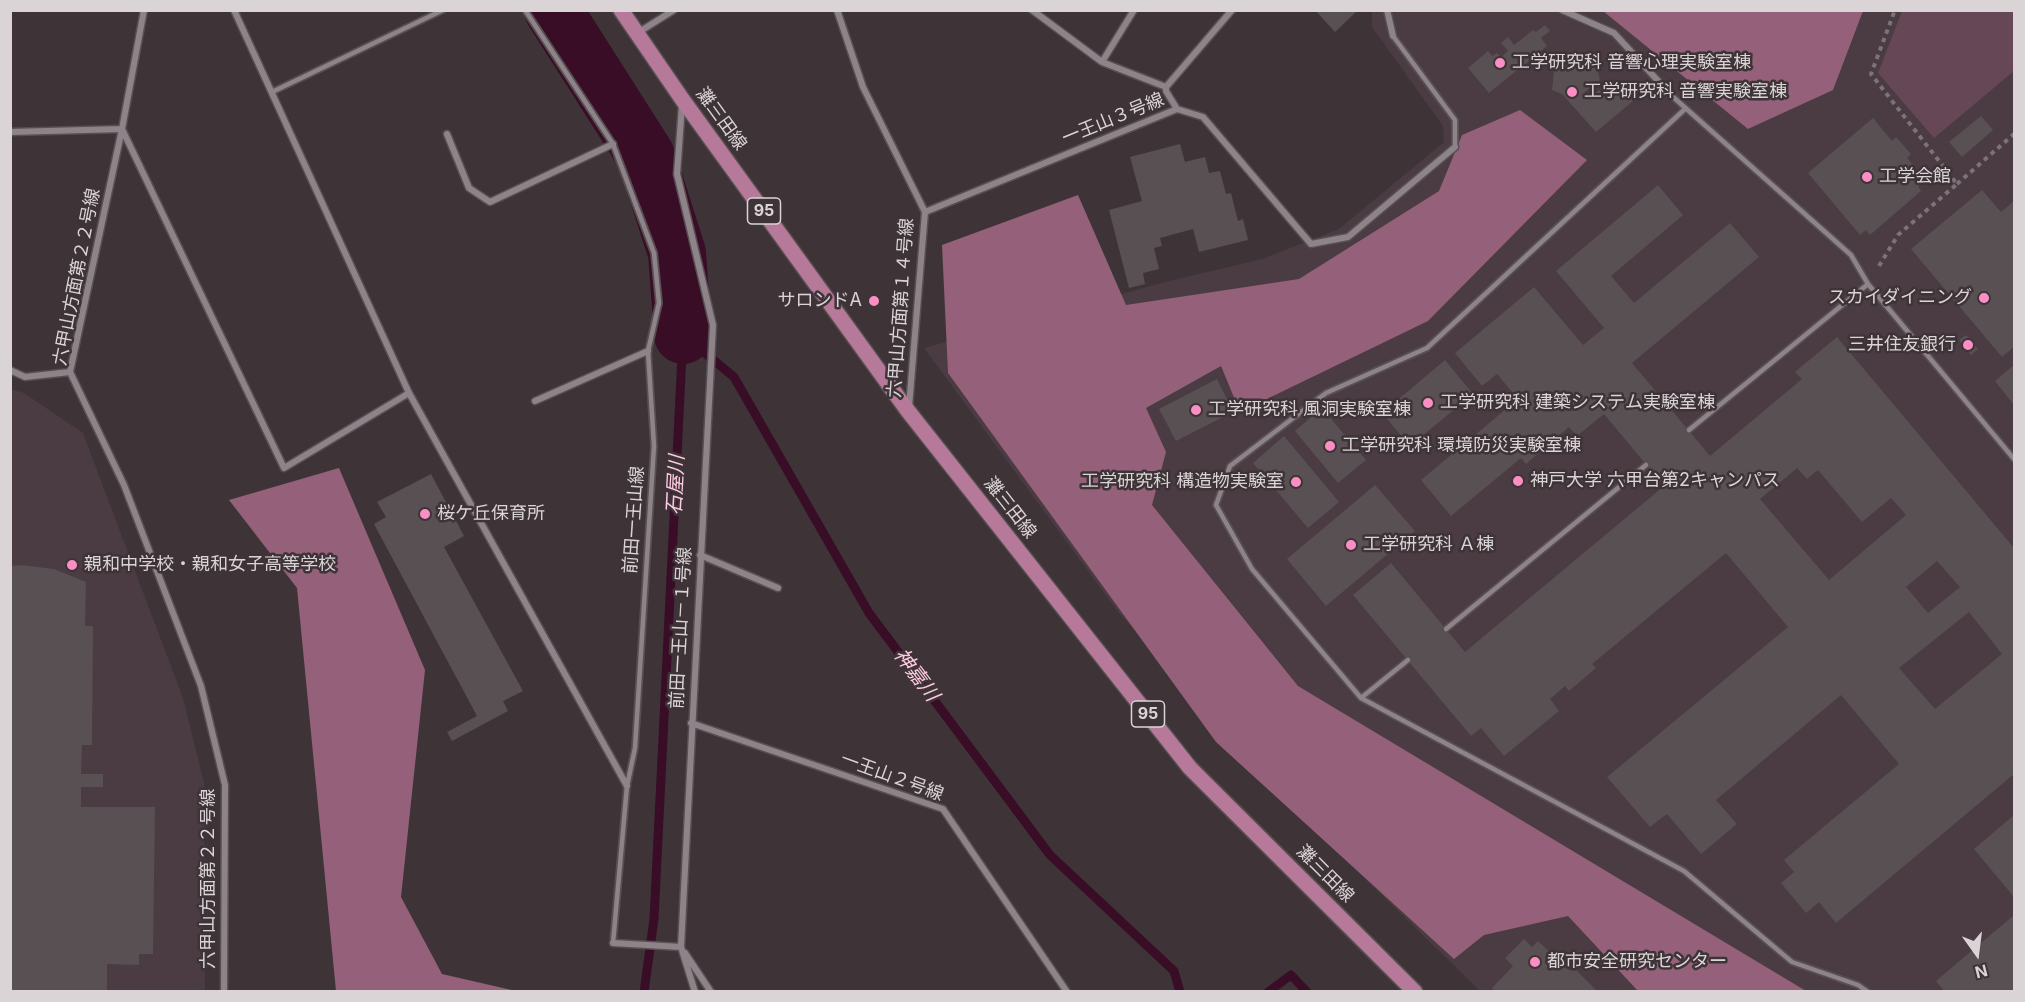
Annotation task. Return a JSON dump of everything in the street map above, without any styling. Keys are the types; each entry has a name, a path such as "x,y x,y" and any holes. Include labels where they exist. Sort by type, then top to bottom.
{"main road":[{"name":"灘三田線","path":"621,10 682,99 908,411 1190,768 1415,992"}],"street":[{"name":"六甲山方面第２２号線","path":"144,10 122,129 70,372 124,485 201,686 225,785 224,992"},
{"path":"234,10 409,393 627,786"},
{"path":"636,33 674,10"},
{"name":"六甲山方面第１４号線","path":"837,10 863,87 925,212 908,411"},
{"name":"一王山３号線","path":"925,212 1177,109 1166,87 1102,62 1032,10"},
{"path":"1102,62 1134,10"},
{"path":"1166,87 1233,10"},
{"path":"1387,10 1393,36"},
{"path":"1562,10 1614,33 1672,96"},
{"name":"前田一王山－１号線","path":"682,99 677,174 713,325 681,947 694,992"},
{"path":"1177,109 1203,117 1311,244 1348,237 1455,147"},
{"path":"10,132 122,129 284,468 409,393"},
{"path":"447,134 469,188 490,202 613,144"},
{"path":"535,401 648,351"},
{"path":"10,370 25,377 70,372"},
{"path":"700,555 778,588"},
{"name":"一王山２号線","path":"691,723 943,809 1067,992"},
{"name":"前田一王山線","path":"613,943 681,947"},
{"path":"681,947 711,992"}],"lane":[{"path":"272,92 443,10"},
{"name":"前田一王山線","path":"525,10 613,144 654,253 659,303 648,351 654,446 635,748 627,786 613,943"},
{"path":"1393,36 1455,120 1455,147"},
{"path":"1672,96 1851,255 1868,284 2014,459"},
{"path":"1685,109 1427,348 1326,393 1230,466 1216,506 1252,569 1361,698 1684,871 1792,962 1858,985 1868,992"},
{"path":"1689,430 1868,284"},
{"path":"1446,629 1646,465"},
{"path":"1361,698 1408,660"}],"path":[{"path":"1895,10 1871,74 1957,184"},
{"path":"1868,284 1898,235 2014,134"}],"shaded area":[{"name":"神戸大学 六甲台第2キャンパス","path":"1372,11 2014,11 2014,991 1480,991 1342,856 1119,613 924,348 1169,281 1262,259 1339,229 1444,142 1443,126 1372,27"},
{"path":"1603,11 1863,11 1833,90 1748,129"},
{"path":"1902,11 2014,11 2014,71 1934,138 1878,73"},
{"path":"1520,110 1587,160 1428,321 1240,412 1221,366 1146,408 1166,452 1152,505 1298,686 1806,991 1638,991 1568,916 1484,935 1454,959 1216,742 948,373 942,245 1078,195 1126,305 1299,279 1439,191 1462,135"},
{"name":"親和中学校・親和女子高等学校","path":"10,389 24,393 83,433 183,698 204,783 205,991 11,991"},
{"path":"339,468 425,670 401,897 442,974 516,991 336,991 297,588 229,500"}],"building":[{"path":"1315,10 1358,10 1335,32"},
{"name":"工学研究科 音響心理実験室棟","path":"1545,25 1550,31 1541,38 1547,46 1489,93 1468,68 1488,51 1492,56 1497,53 1501,57 1508,51 1501,43 1508,37 1514,45 1533,30 1536,32"},
{"name":"工学研究科 音響実験室棟","path":"1565,54 1573,64 1595,62 1600,80 1584,93 1589,99 1599,90 1605,97 1618,85 1633,101 1596,132 1562,94 1552,90 1555,62"},
{"path":"1981,116 1993,130 1962,157 1949,142"},
{"name":"工学会館","path":"1873,118 1892,141 1896,137 1911,154 1907,158 1926,180 1918,186 1921,191 1870,235 1866,230 1860,235 1808,173"},
{"path":"1180,144 1185,162 1205,157 1209,173 1220,171 1226,194 1231,193 1238,221 1243,219 1248,240 1199,252 1193,229 1160,238 1162,246 1154,248 1159,269 1143,273 1145,284 1129,288 1109,210 1142,201 1130,157"},
{"path":"1658,185 1683,215 1611,276 1634,303 1730,223 1759,257 1632,363 1710,456 1802,379 1795,372 1837,337 2014,548 2014,774 1836,923 1819,902 1806,913 1781,883 1794,872 1784,860 1899,764 1841,695 1716,800 1737,824 1701,854 1667,814 1650,827 1607,777 1788,627 1726,553 1592,664 1596,668 1569,691 1565,686 1550,699 1559,711 1504,756 1481,728 1471,736 1353,595 1391,563 1465,652 1664,486 1604,414 1577,436 1569,427 1526,464 1521,458 1451,516 1421,480 1518,399 1497,374 1482,386 1455,353 1534,287 1583,345 1604,328 1556,271","holes":["1797,468 1807,479 1818,470 1862,522 1891,498 1906,515 1829,580 1760,499","1937,561 1960,587 1928,613 1906,587","1969,612 2002,654 1935,709 1899,668"]},
{"name":"スカイダイニング","path":"1982,190 2001,212 2014,201 2014,347 2002,357 1911,249"},
{"name":"三井住友銀行","path":"1966,335 1978,349 1971,355 1959,340"},
{"name":"工学研究科 建築システム実験室棟","path":"1445,360 1473,394 1410,446 1382,413"},
{"path":"2014,365 2014,405 1995,381"},
{"name":"工学研究科 風洞実験室棟","path":"1217,379 1233,412 1176,441 1159,409"},
{"name":"工学研究科 環境防災実験室棟","path":"1322,408 1366,460 1338,483 1295,431"},
{"name":"工学研究科 構造物実験室","path":"1284,436 1339,502 1308,528 1253,463"},
{"path":"431,474 464,536 444,547 523,691 503,701 508,711 452,741 447,732 477,716 374,524 386,517 377,502"},
{"name":"工学研究科 Ａ棟","path":"1375,485 1415,531 1326,606 1287,559"},
{"path":"10,566 54,569 86,582 85,626 93,626 92,745 82,745 81,774 103,774 103,787 81,787 81,807 155,807 153,954 139,954 139,965 107,964 107,992 10,992"},
{"path":"2013,816 2014,818 2014,897 1974,849"},
{"path":"2014,915 2014,992 1945,992 1936,981"},
{"name":"都市安全研究センター","path":"1524,939 1532,947 1538,941 1570,971 1574,968 1598,992 1496,992 1492,988 1513,966 1505,958"}],"waterway":[{"name":"石屋川","path":"553,10 646,156 677,253 683,335"},
{"name":"神嘉川","path":"683,335 734,377 869,613 1050,855 1174,971 1180,992"},
{"name":"石屋川","path":"644,992 654,919 683,335"},
{"name":"神嘉川","path":"1268,992 1291,975 1307,992"}],"place":[{"name":"工学研究科 音響心理実験室棟","path":"1500,63"},
{"name":"工学研究科 音響実験室棟","path":"1572,92"},
{"name":"工学会館","path":"1867,177"},
{"name":"スカイダイニング","path":"1984,298"},
{"name":"サロンドA","path":"874,301"},
{"name":"三井住友銀行","path":"1968,345"},
{"name":"工学研究科 建築システム実験室棟","path":"1428,403"},
{"name":"工学研究科 風洞実験室棟","path":"1196,410"},
{"name":"工学研究科 環境防災実験室棟","path":"1330,446"},
{"name":"神戸大学 六甲台第2キャンパス","path":"1518,481"},
{"name":"工学研究科 構造物実験室","path":"1296,482"},
{"name":"桜ケ丘保育所","path":"425,514"},
{"name":"工学研究科 Ａ棟","path":"1351,545"},
{"name":"親和中学校・親和女子高等学校","path":"72,565"},
{"name":"都市安全研究センター","path":"1535,962"}]}
